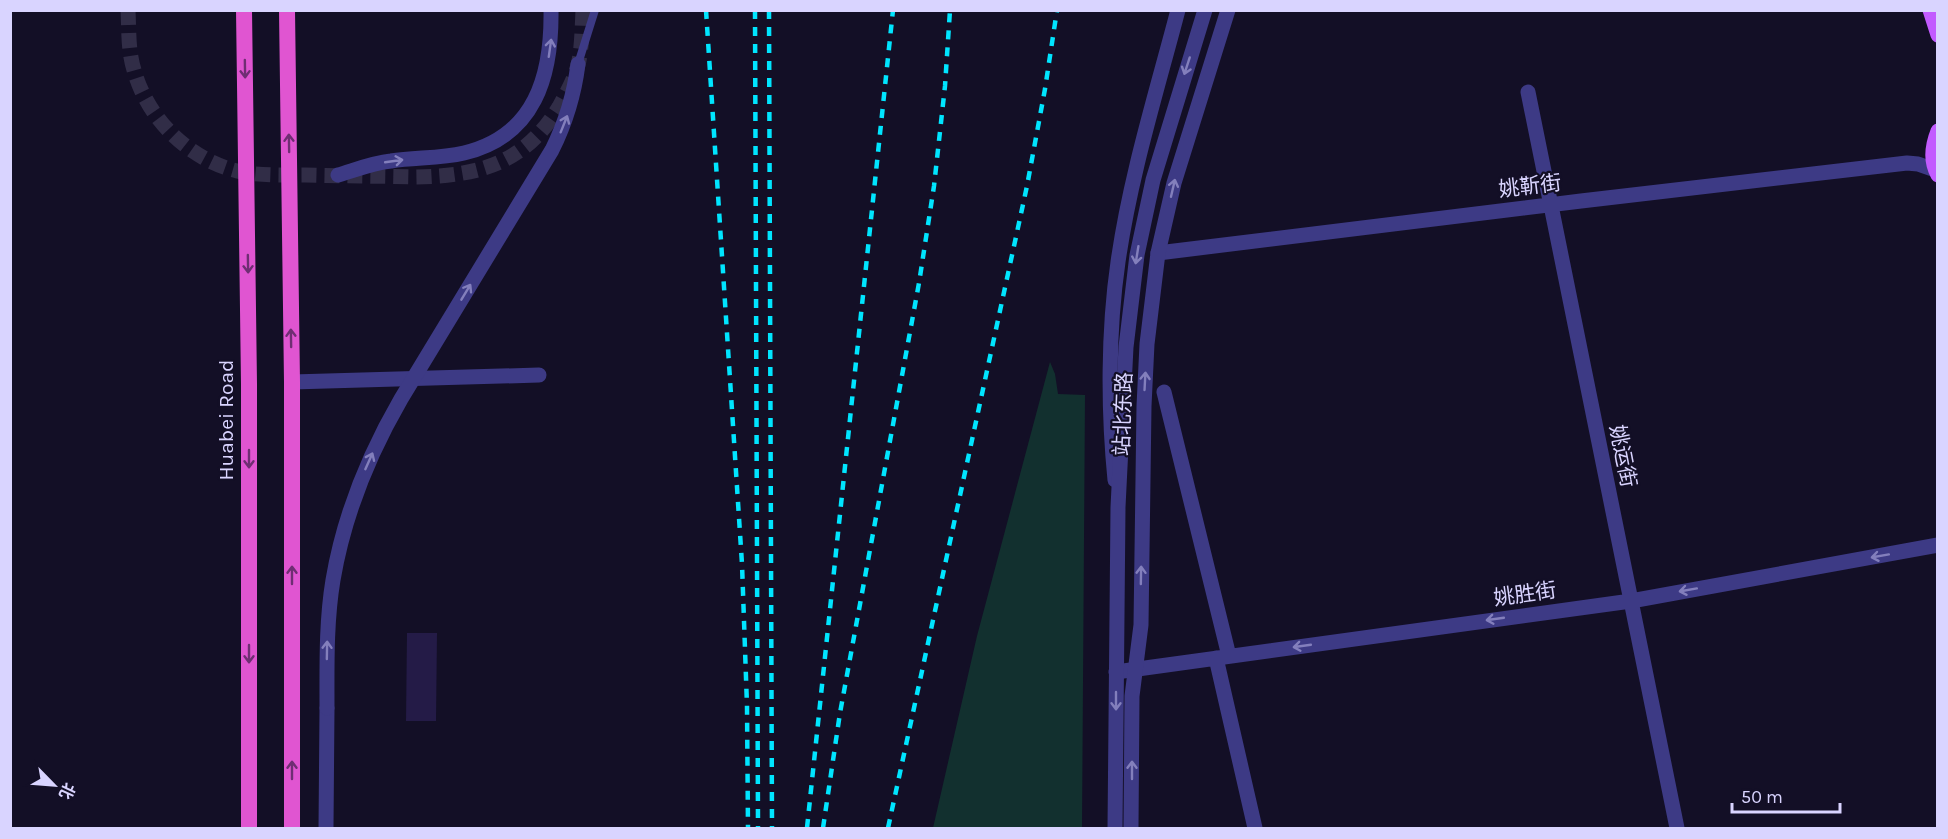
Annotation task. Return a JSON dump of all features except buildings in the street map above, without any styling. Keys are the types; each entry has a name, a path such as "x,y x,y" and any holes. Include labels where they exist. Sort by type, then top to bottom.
{"highway":[{"name":"Huabei Road","path":"244,10 249,384 249,828"},
{"path":"288,10 292,382 292,828"}],"main road":[{"path":"1930,10 1938,35"},
{"path":"1936,136 1932,155 1936,172"}],"street":[{"path":"338,176 389,161 465,153 488,145 506,134 521,120 535,101 542,82 551,41 551,10"},
{"path":"1118,507 1110,437 1112,322 1120,252 1128,206 1178,10"},
{"name":"站北东路","path":"1115,828 1118,507 1126,347 1137,255 1153,180 1205,10"},
{"name":"站北东路","path":"1131,828 1132,696 1141,625 1147,344 1158,253 1174,183 1228,10"},
{"path":"326,828 327,645 333,581 360,479 401,399 552,150 565,124 574,94 578,64"},
{"name":"姚运街","path":"1528,92 1677,828"},
{"path":"1907,164 1918,159 1927,151 1936,136"},
{"name":"姚靳街","path":"1158,253 1550,204 1907,164 1926,166 1936,172"},
{"path":"292,382 539,375"},
{"path":"1164,392 1223,657 1255,828"},
{"name":"姚胜街","path":"1116,672 1630,601 1938,545"}],"lane":[{"path":"578,64 594,10"}],"green space":[{"path":"1050,362 1055,374 1058,394 1085,395 1082,828 933,828 977,636"}],"tunnel":[{"path":"128,10 131,55 140,88 159,120 172,134 202,157 237,171 254,174 415,177 460,174 479,169 498,163 531,142 559,107 570,87 578,65 583,10"}],"railway":[{"path":"706,10 742,564 748,828"},
{"path":"755,10 758,828"},
{"path":"769,10 772,828"},
{"path":"807,828 893,10"},
{"path":"823,828 840,713 919,283 934,186 945,86 950,10"},
{"path":"888,828 1027,186 1057,10"}]}
